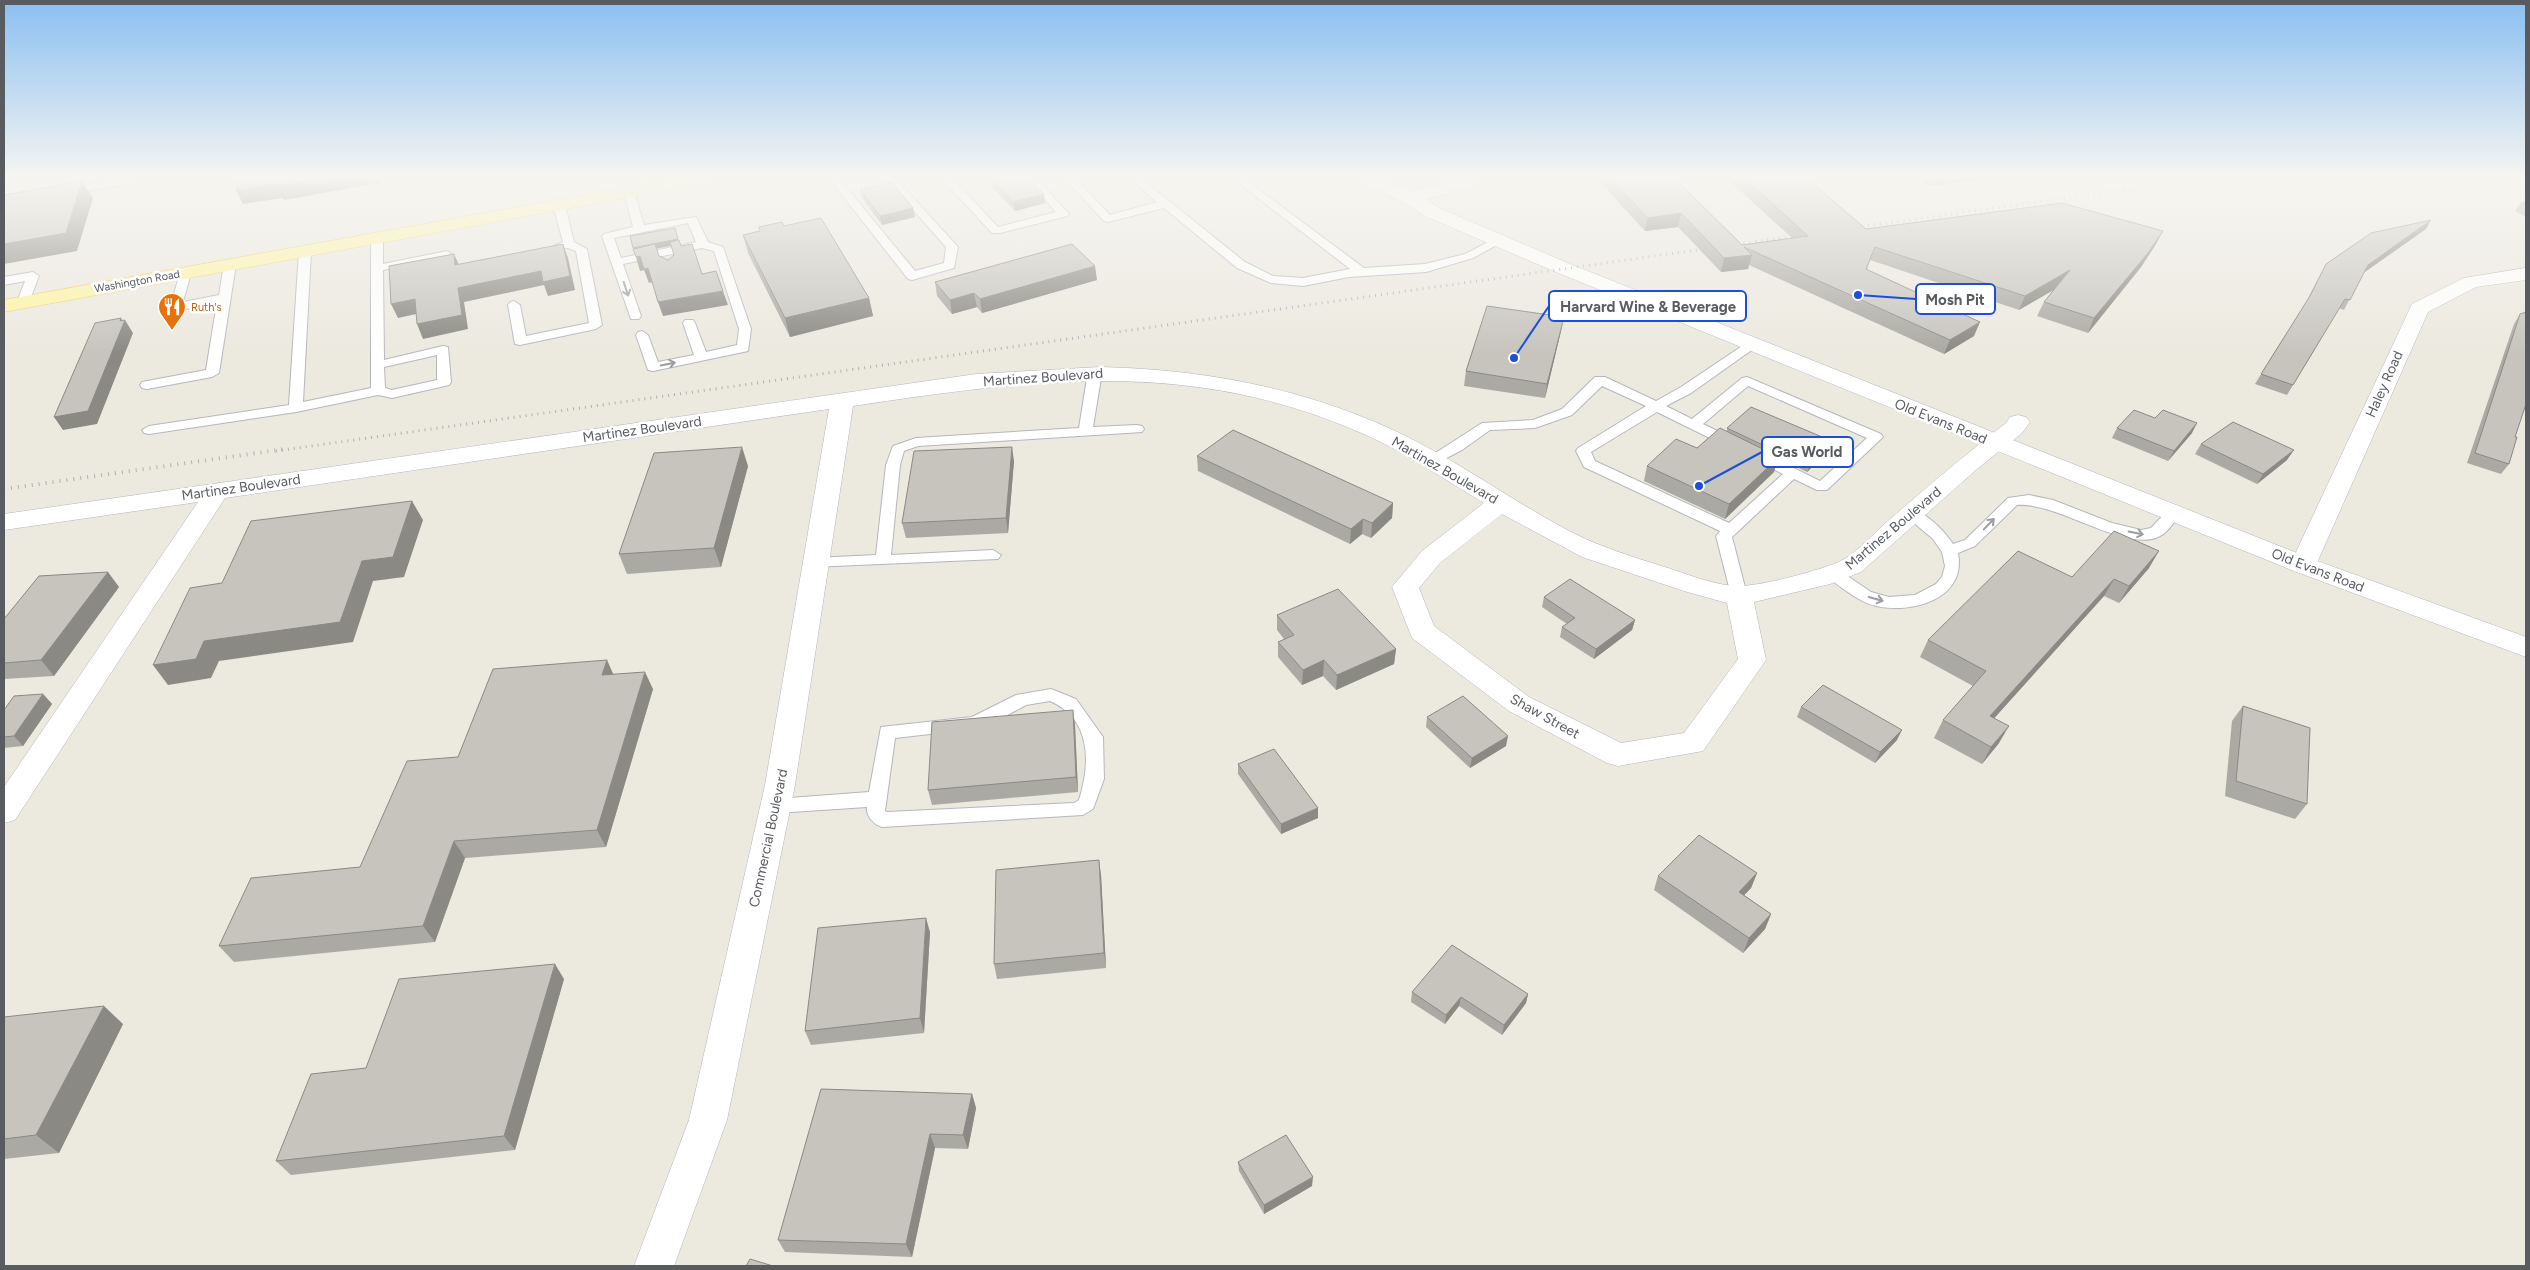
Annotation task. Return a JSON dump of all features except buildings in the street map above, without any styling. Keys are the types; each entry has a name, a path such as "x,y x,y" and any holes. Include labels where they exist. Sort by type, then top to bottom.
{"main road":[{"name":"Washington Road","path":"4,306 386,236"}],"street":[{"name":"Old Evans Road","path":"1487,236 1995,443 2303,565 2526,647"},
{"name":"Haley Road","path":"2303,565 2419,308 2471,282 2526,274"},
{"name":"Martinez Boulevard","path":"4,522 842,400 1024,375 1095,372 1177,377 1278,396 1360,424 1396,441 1568,540 1610,559 1738,596 1811,582 1852,566 2014,428 2018,422"},
{"name":"Commercial Boulevard","path":"654,1266 708,1120 776,806 842,400"},
{"path":"4,811 218,490"},
{"name":"Shaw Street","path":"1501,502 1431,557 1405,587 1422,631 1519,704 1618,755 1693,743 1752,660 1738,596"}],"lane":[{"path":"567,236 569,244"},
{"path":"608,236 635,316"},
{"path":"610,236 703,244 719,249 745,329 743,348 653,367 642,335"},
{"path":"618,262 638,240 638,236"},
{"path":"638,240 664,240 669,236"},
{"path":"700,236 703,244"},
{"path":"881,236 912,276 950,265 952,247 942,236"},
{"path":"1204,236 1241,266 1271,279 1304,282 1362,272 1426,268 1469,256 1498,241"},
{"path":"1315,236 1362,272"},
{"path":"377,238 378,391"},
{"path":"664,240 671,268"},
{"path":"514,305 520,340 596,325 581,249 569,244 550,248"},
{"path":"296,408 305,251"},
{"path":"377,269 447,255"},
{"path":"147,385 212,372 230,264"},
{"path":"185,273 176,308 225,298"},
{"path":"4,281 33,276 24,302"},
{"path":"689,323 701,358"},
{"path":"1730,530 1589,464 1583,451 1656,406 1686,390 1751,344"},
{"path":"149,430 296,408 378,391 392,394 444,382 443,350 378,365"},
{"path":"1085,432 1095,372"},
{"path":"1430,461 1457,447 1487,426 1535,424 1567,412 1600,380 1822,487 1876,437 1747,381 1694,424"},
{"path":"883,560 893,465 898,449 916,442 1137,429"},
{"path":"1738,596 1724,536 1792,473"},
{"path":"1950,551 1970,543 2013,501 2020,499 2031,498 2046,502 2117,529 2146,535 2156,532 2173,513"},
{"path":"1834,574 1860,593 1877,600 1897,603 1910,601 1941,590 1950,578 1953,564 1950,551 1941,539 1912,514"},
{"path":"815,563 993,555"},
{"path":"1051,695 1070,703 1094,737 1095,779 1087,804 1077,810 882,820 876,812 877,799 887,732 974,723 996,714 1022,699 1051,695"},
{"path":"776,806 877,799"}],"railway":[{"path":"276,451 1794,236"},
{"path":"4,489 285,449"}],"place":[{"name":"Mosh Pit","path":"1858,295"},
{"name":"Ruth's","path":"172,331"},
{"name":"Harvard Wine & Beverage","path":"1514,358"},
{"name":"Gas World","path":"1699,486"}]}
